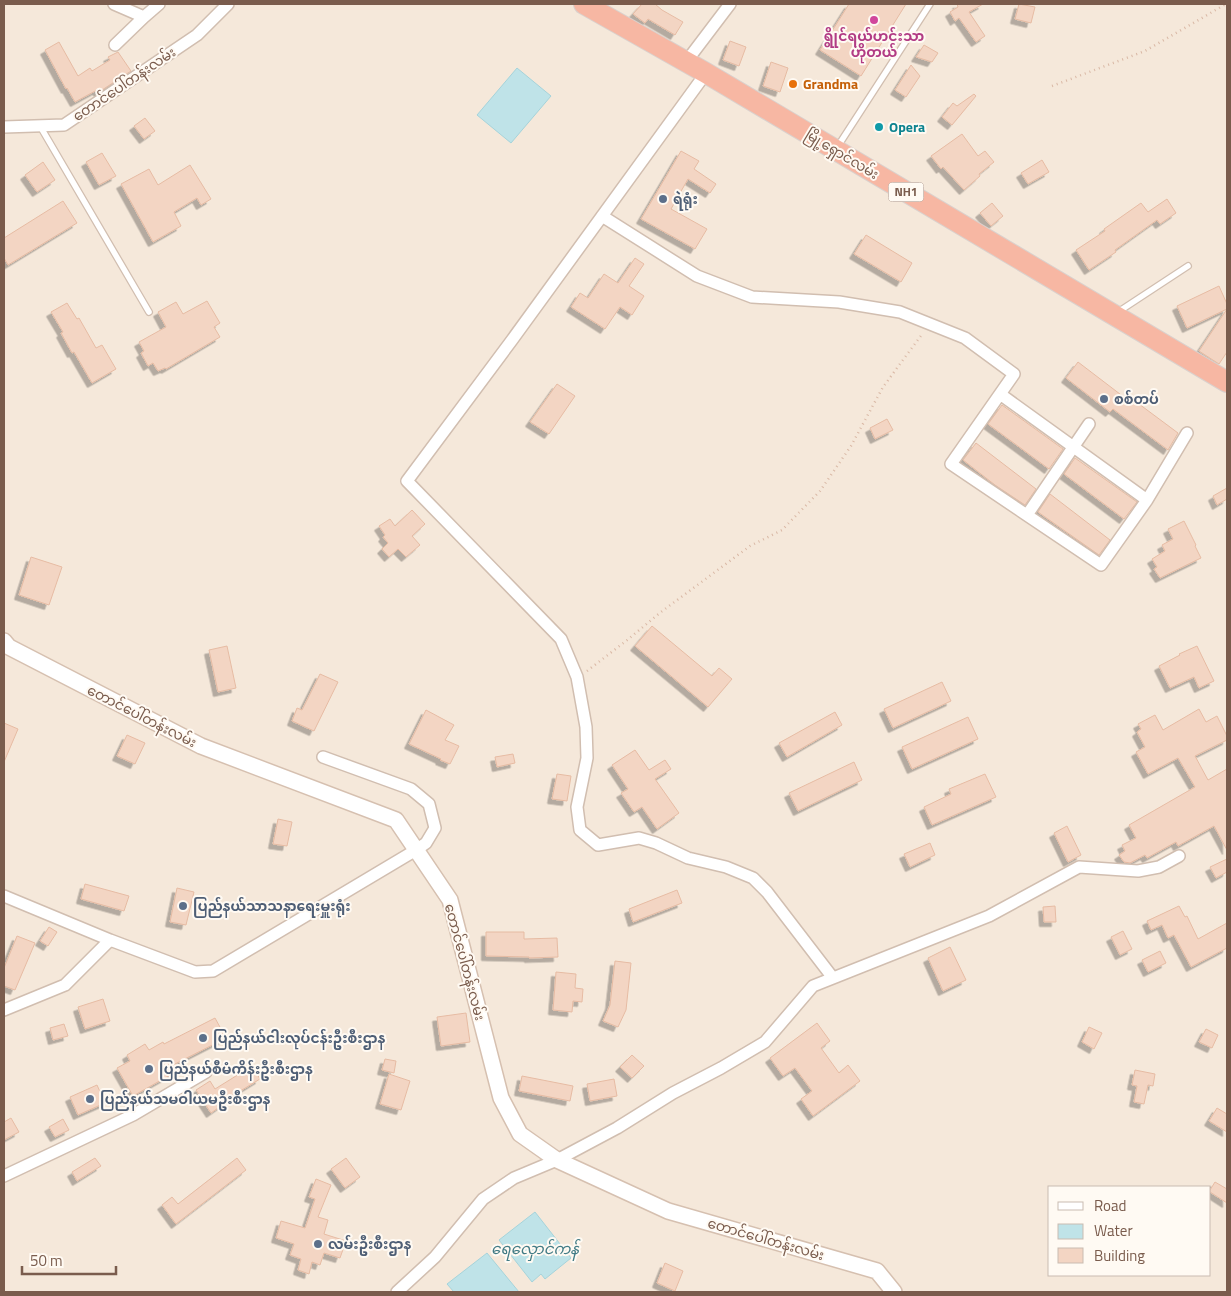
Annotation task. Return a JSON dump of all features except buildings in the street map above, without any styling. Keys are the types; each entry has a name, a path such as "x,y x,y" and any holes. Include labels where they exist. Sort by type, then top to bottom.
{"highway":[{"name":"မြို့ရှောင်လမ်း","path":"584,4 686,62 1227,382"}],"street":[{"path":"114,4 144,17"},
{"path":"115,46 159,4"},
{"name":"တောင်ပေါ်တန်းလမ်း","path":"4,127 64,125 197,35 228,4"},
{"path":"686,62 730,4"},
{"path":"706,74 407,481 561,639 577,677 586,727 587,758 577,807 580,830 598,845 639,838 656,843 688,858 726,867 754,878 833,978"},
{"path":"602,216 697,276 752,298 839,302 900,312 965,338 1014,374 951,464 1101,565 1147,500 1187,433"},
{"path":"1000,394 1147,500"},
{"path":"1027,515 1089,424"},
{"name":"တောင်ပေါ်တန်းလမ်း","path":"4,641 9,647 201,746 396,820 450,900 501,1098 520,1134 557,1160 668,1211 877,1271 894,1292"},
{"path":"4,896 110,940 196,972 213,971 416,850 426,843 435,828 429,804 411,789 323,757"},
{"path":"397,1292 435,1256 483,1199 514,1178 557,1160 617,1128 674,1093 765,1042 813,986 989,916 1079,866 1138,871 1159,867 1179,856"},
{"path":"4,1010 65,985 110,940"},
{"path":"4,1176 133,1115 206,1072"}],"lane":[{"path":"835,150 930,4"},
{"path":"40,126 149,312"},
{"path":"1114,315 1188,266"}],"path":[{"path":"1052,86 1145,51 1226,4"},
{"path":"577,677 626,642 661,612 750,546 782,530 820,491 851,446 883,387 930,324"}],"shaded area":[{"path":"4,4 1227,4 1227,1292 4,1292"}],"water":[{"path":"517,68 551,96 511,143 477,115"},
{"name":"ရေလှောင်ကန်","path":"535,1212 571,1258 545,1279 541,1274 532,1282 499,1240"},
{"name":"ရေလှောင်ကန်","path":"487,1253 519,1292 454,1292 447,1284"}],"place":[{"name":"ရွိုင်ရယ်ဟင်းသာ ဟိုတယ်","path":"874,20"},
{"name":"Grandma","path":"793,84"},
{"name":"Opera","path":"879,127"},
{"name":"ရဲရုံး","path":"663,199"},
{"name":"စစ်တပ်","path":"1104,399"},
{"name":"ပြည်နယ်သာသနာရေးမှူးရုံး","path":"183,906"},
{"name":"ပြည်နယ်ငါးလုပ်ငန်းဦးစီးဌာန","path":"203,1038"},
{"name":"ပြည်နယ်စီမံကိန်းဦးစီးဌာန","path":"149,1069"},
{"name":"ပြည်နယ်သမဝါယမဦးစီးဌာန","path":"90,1099"},
{"name":"လမ်းဦးစီးဌာန","path":"318,1244"}]}
